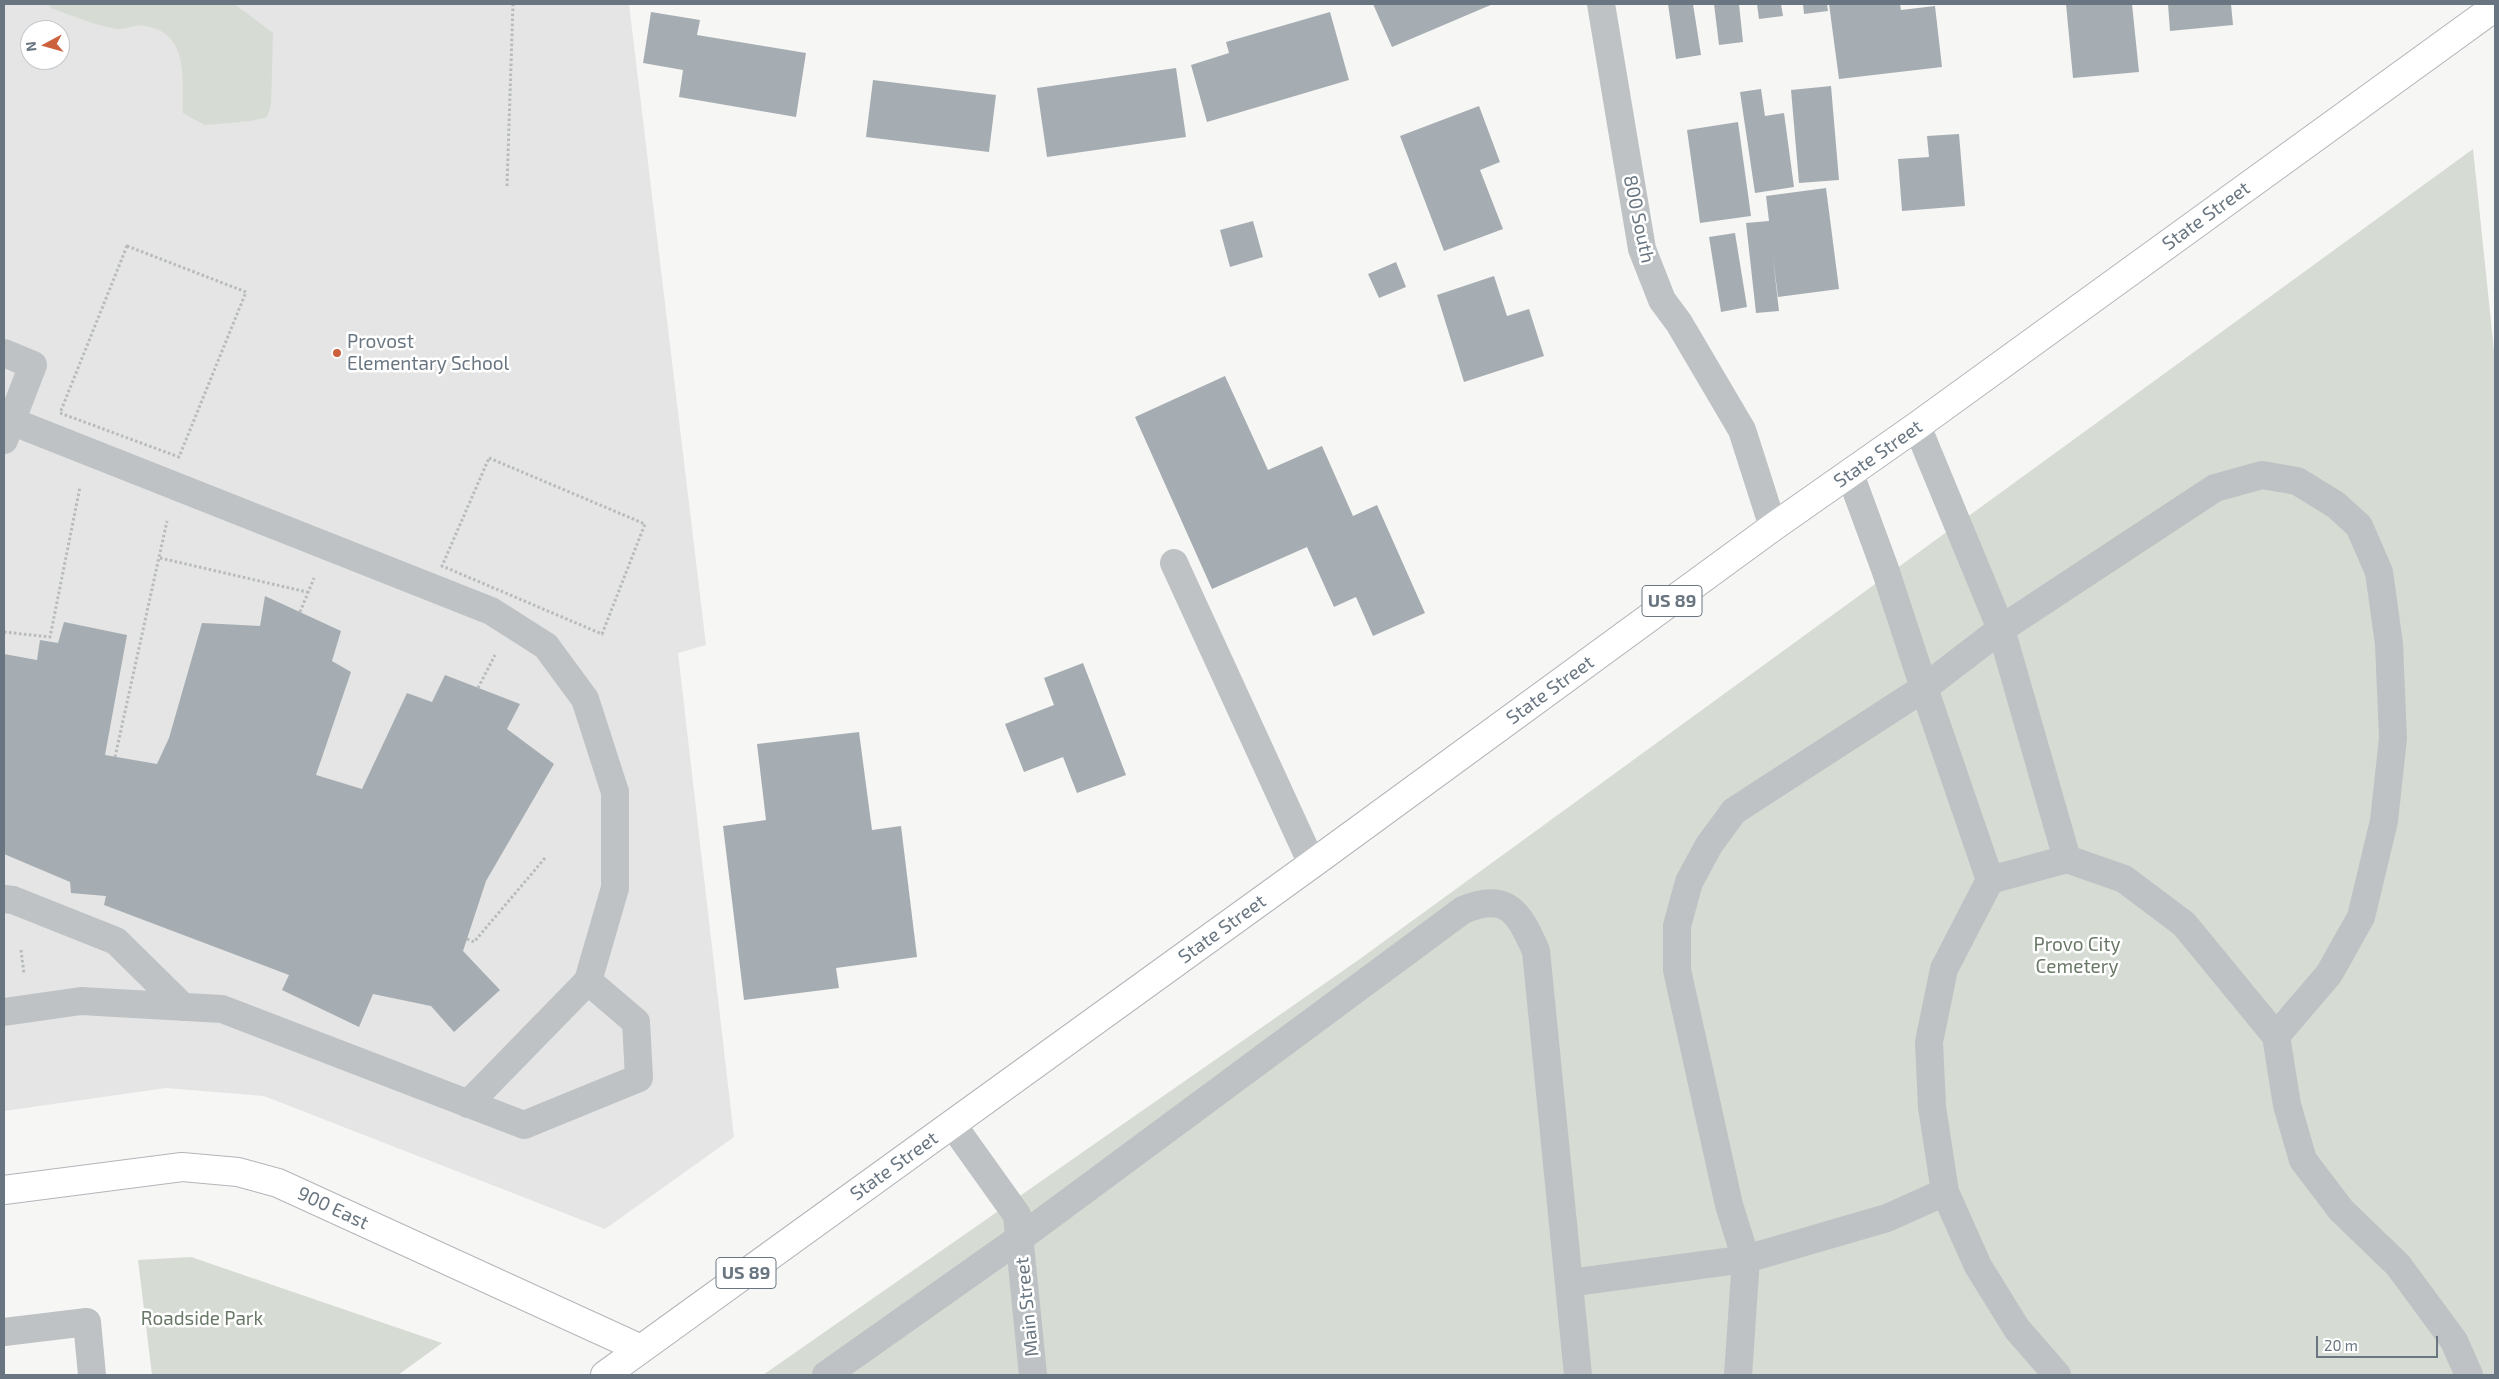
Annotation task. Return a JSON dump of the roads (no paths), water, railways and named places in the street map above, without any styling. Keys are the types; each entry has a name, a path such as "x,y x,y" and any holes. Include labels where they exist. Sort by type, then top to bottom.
{"main road":[{"name":"State Street","path":"605,1375 1312,864 1773,527 1917,426 2495,7"},
{"name":"900 East","path":"4,1190 182,1168 238,1172 278,1183 641,1349"}],"street":[{"name":"800 South","path":"1601,4 1642,249 1662,300 1679,323 1742,430 1773,527"},
{"path":"4,353 33,365 8,430 491,611 546,646 584,699 616,792 615,888 588,981 468,1104"},
{"path":"1917,426 2001,629 2067,859"},
{"path":"1850,474 1886,569 1924,688 1990,880 1944,969 1929,1042 1932,1107 1945,1192 1978,1266 2017,1330 2057,1375"},
{"path":"1738,1375 1746,1259 1729,1205 1677,970 1678,926 1689,882 1708,845 1734,810 1924,688 2001,629 2215,488 2262,475 2298,480 2336,505 2359,526 2379,572 2389,644 2393,738 2384,821 2361,916 2329,974 2276,1036"},
{"path":"1174,563 1312,864"},
{"path":"1990,880 2067,859 2124,879 2184,924 2276,1036 2288,1105 2303,1160 2341,1210 2398,1265 2454,1341 2469,1375"},
{"path":"4,899 12,900 116,941 183,1007"},
{"path":"826,1375 1020,1238 1463,910 1477,904 1497,903 1504,904 1522,920 1536,952 1578,1375"},
{"path":"4,1012 81,1001 222,1009 524,1125 639,1078 636,1022 588,981"},
{"name":"Main Street","path":"952,1124 1017,1214 1033,1375"},
{"path":"1569,1283 1746,1259 1887,1218 1945,1192"},
{"path":"4,1332 87,1322 92,1375"}],"place":[{"name":"Provost Elementary School","path":"337,353"}],"park label":[{"name":"Provo City Cemetery","path":"2077,956"},
{"name":"Roadside Park","path":"202,1319"}]}
